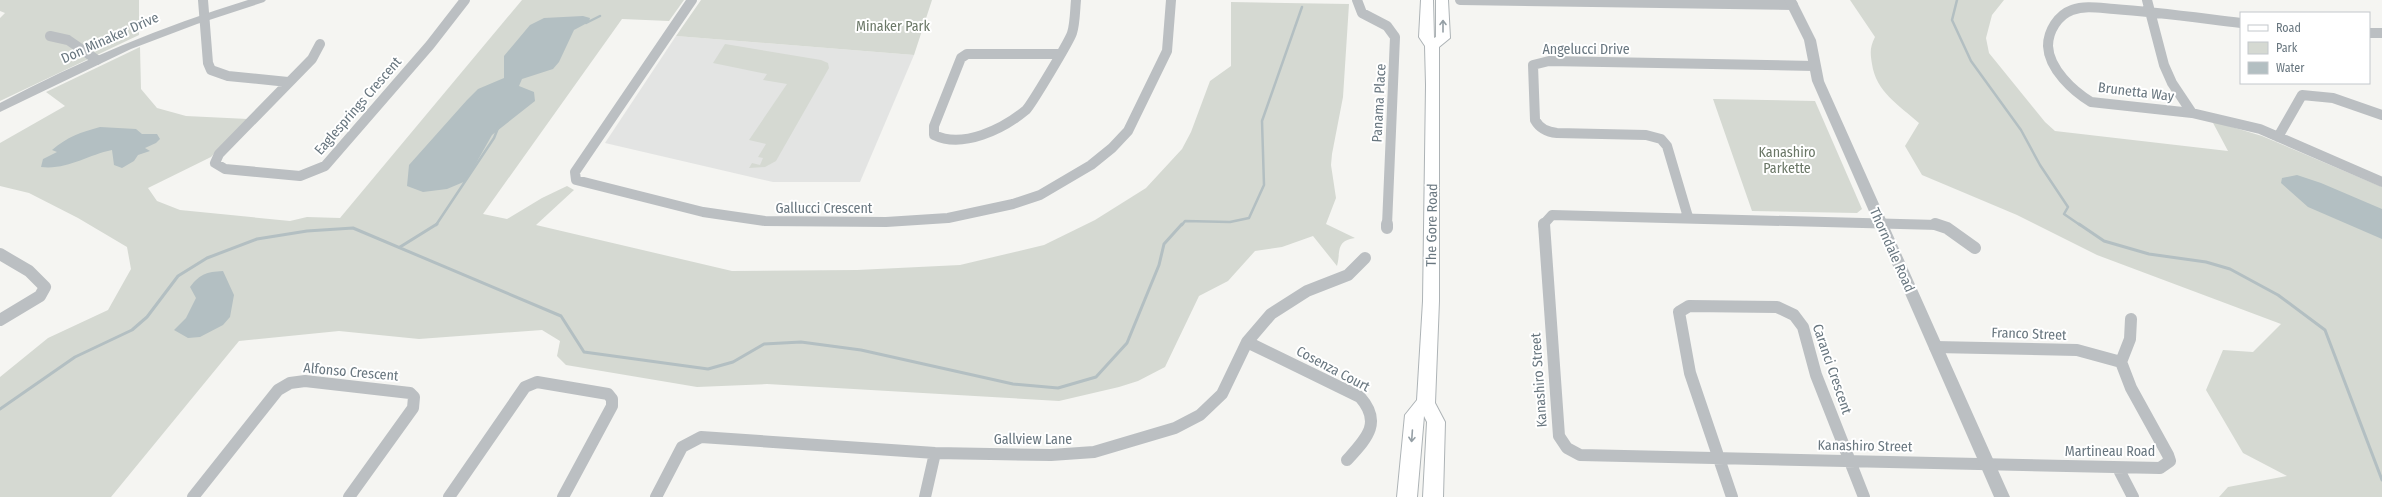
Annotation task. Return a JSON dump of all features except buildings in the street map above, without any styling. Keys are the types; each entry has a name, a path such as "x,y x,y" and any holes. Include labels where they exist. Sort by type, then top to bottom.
{"main road":[{"name":"The Gore Road","path":"1426,0 1426,37 1432,46 1431,301 1426,403"},
{"path":"1432,46 1443,38 1442,0"},
{"path":"1407,497 1414,415 1426,403 1436,422 1433,497"}],"street":[{"path":"203,0 208,63 211,70 228,76 288,82"},
{"name":"Don Minaker Drive","path":"0,108 48,82 162,31 205,16 260,0"},
{"name":"Eaglesprings Crescent","path":"320,44 312,59 219,154 215,163 225,169 300,176 325,166 430,44 465,0"},
{"name":"Gallucci Crescent","path":"692,0 576,172 576,180 703,212 745,220 886,222 948,218 1013,204 1040,195 1100,158 1128,131 1167,51 1171,0"},
{"path":"1059,54 967,54 961,58 934,126 934,135 946,141 972,139 992,131 1027,109 1034,100 1072,33 1076,0"},
{"name":"Panama Place","path":"1357,0 1358,10 1362,14 1389,27 1396,37 1387,228"},
{"path":"1460,0 1792,2"},
{"path":"2147,0 2164,65 2172,83 2192,113"},
{"name":"Thorndale Road","path":"1792,2 1806,28 1818,80 2002,497"},
{"name":"Brunetta Way","path":"2240,23 2149,12 2088,8 2069,11 2050,30 2048,47 2052,59 2079,96 2092,102 2192,113 2260,129 2382,182"},
{"path":"2370,33 2382,33"},
{"path":"50,36 68,40 97,60"},
{"name":"Angelucci Drive","path":"1688,217 1667,146 1661,139 1646,135 1547,132 1537,125 1535,120 1533,65 1548,61 1814,66"},
{"path":"2278,137 2302,95 2311,93 2327,96 2382,115"},
{"name":"Kanashiro Street","path":"1975,248 1947,228 1933,223 1557,214 1545,220 1543,225 1559,436 1563,445 1570,452 1580,455 1988,465"},
{"path":"0,254 29,272 45,287 40,296 0,320"},
{"name":"Gallview Lane","path":"656,497 682,447 690,441 701,437 935,452 1052,455 1085,454 1175,428 1200,415 1216,401 1227,387 1247,342 1264,321 1282,306 1307,291 1348,275 1365,258"},
{"name":"Caranci Crescent","path":"1719,459 1690,373 1680,312 1689,306 1777,307 1785,309 1794,315 1803,327 1816,375 1851,462"},
{"path":"2121,362 2130,339 2131,319"},
{"name":"Cosenza Court","path":"1247,342 1360,397 1369,405 1371,413 1369,435 1347,460"},
{"name":"Franco Street","path":"1935,347 2077,350 2121,362"},
{"name":"Martineau Road","path":"1988,465 2160,468 2170,461 2131,388 2121,362"},
{"name":"Alfonso Crescent","path":"193,497 278,390 284,386 305,381 410,393 414,397 413,408 349,497"},
{"path":"449,497 525,386 537,382 608,394 612,400 612,406 563,497"},
{"path":"925,497 935,452"},
{"path":"1719,459 1732,497"},
{"path":"1851,462 1864,497"},
{"path":"2118,468 2133,497"}],"shaded area":[{"path":"676,36 914,55 860,182 773,182 605,143"}],"green space":[{"path":"0,0 139,0 139,35 0,101 0,18 5,13 0,11"},
{"path":"522,0 684,0 669,21 622,19 483,214 507,219 542,198 567,186 574,190 536,225 732,271 857,270 960,265 1044,245 1095,220 1146,188 1182,149 1191,132 1210,81 1231,66 1231,2 1349,4 1343,97 1331,165 1336,198 1326,224 1355,238 1349,239 1342,244 1337,266 1313,236 1282,247 1255,251 1228,281 1199,296 1165,367 1138,381 1059,401 767,384 697,387 566,365 557,356 560,341 542,330 419,339 339,331 239,341 111,497 0,497 0,377 48,338 108,310 131,269 127,247 78,218 29,193 0,186 0,143 65,106 46,92 140,47 141,89 157,108 186,116 248,119 211,157 148,188 157,201 180,210 290,221 307,217 340,218"},
{"name":"Minaker Park","path":"701,0 932,0 914,55 676,36"},
{"path":"1850,0 2004,0 1992,15 1986,38 1989,53 2045,122 2055,131 2228,151 2212,121 2262,136 2382,187 2382,497 2219,497 2228,487 2287,476 2243,453 2206,390 2223,350 2253,352 2281,324 2097,255 2017,215 1922,175 1905,146 1919,123 1896,104 1878,82 1874,74 1871,56 1871,47 1875,37"},
{"path":"725,44 821,60 828,63 829,68 776,161 765,167 749,168 752,163 760,165 763,158 758,157 766,144 749,140 787,84 763,80 767,74 713,63"},
{"name":"Kanashiro Parkette","path":"1713,99 1815,101 1862,209 1857,213 1752,211"}],"water":[{"path":"583,16 590,18 589,22 574,30 559,62 553,69 522,79 519,86 534,92 535,101 492,135 466,181 447,189 423,192 407,186 409,165 467,100 478,89 504,78 504,56 530,25 544,18"},
{"path":"100,127 136,129 142,134 157,134 160,139 156,143 145,148 150,151 138,155 134,161 122,168 114,165 112,150 69,164 41,167 43,159 57,152 52,150 63,142 80,133"},
{"path":"2297,175 2321,183 2382,209 2382,239 2308,207 2281,183 2282,178"},
{"path":"223,271 234,295 230,317 223,325 200,337 188,338 174,330 186,318 196,298 190,287 200,276 204,274"}],"waterway":[{"path":"1957,0 1952,20 1971,61 2021,130 2040,165 2068,207 2064,214 2080,225"},
{"path":"1182,225 1185,221 1230,222 1249,218 1264,185 1262,121 1302,7"},
{"path":"586,23 600,16"},
{"path":"436,224 494,138 500,123"},
{"path":"400,247 436,224"},
{"path":"0,409 75,357 132,330 147,317 178,276 207,258 257,239 307,231 353,228 561,316 584,352 708,369 733,362 764,344 801,342 861,350 1013,384 1058,388 1096,377 1127,343 1159,265 1164,244 1182,224"},
{"path":"2079,224 2104,241 2149,254 2206,262 2230,269 2278,295 2325,330 2382,480"}]}
